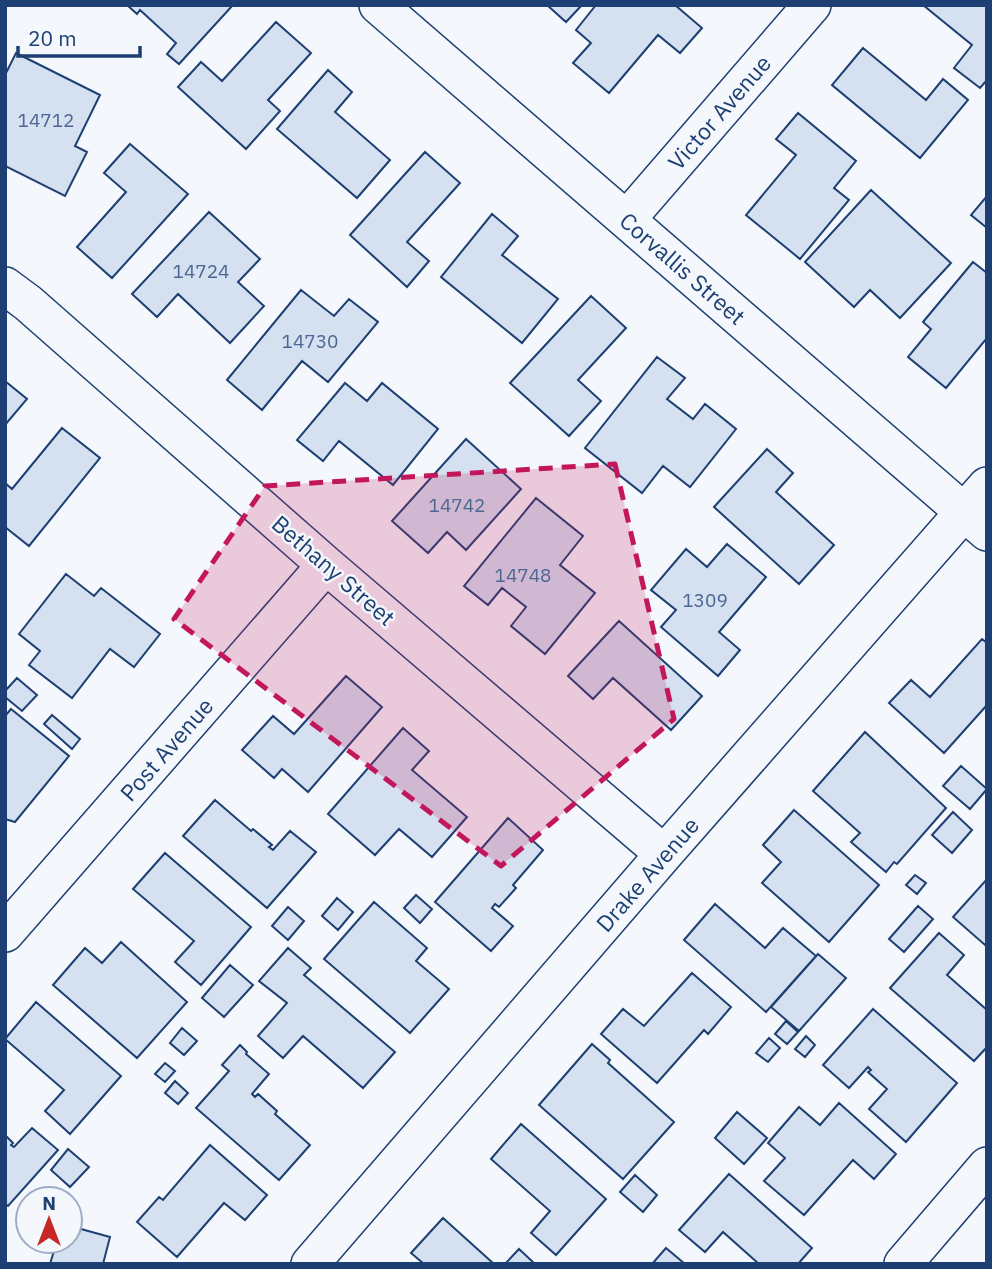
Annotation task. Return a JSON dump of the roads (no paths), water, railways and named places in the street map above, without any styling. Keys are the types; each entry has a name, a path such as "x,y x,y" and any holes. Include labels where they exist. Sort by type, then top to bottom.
{"street":[{"name":"Corvallis Street","path":"378,5 627,219 979,510"},
{"name":"Victor Avenue","path":"627,219 812,5"},
{"name":"Bethany Street","path":"5,286 28,303 327,565 664,854"},
{"name":"Drake Avenue","path":"310,1264 664,854 979,510"},
{"name":"Post Avenue","path":"5,933 327,565"},
{"path":"903,1264 987,1166"}]}
